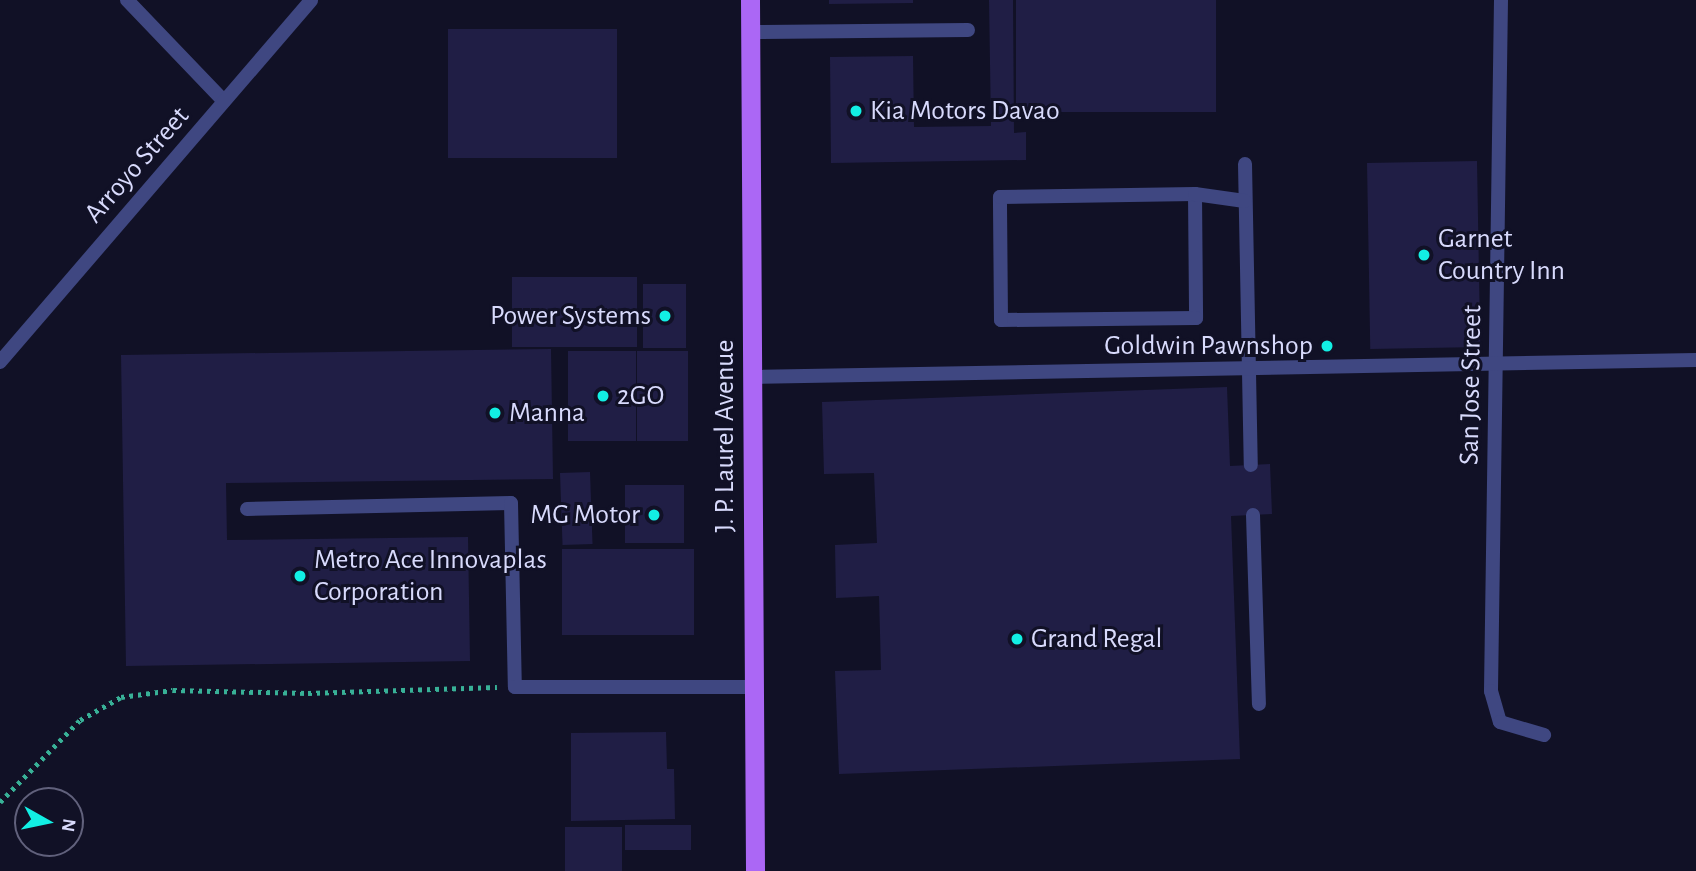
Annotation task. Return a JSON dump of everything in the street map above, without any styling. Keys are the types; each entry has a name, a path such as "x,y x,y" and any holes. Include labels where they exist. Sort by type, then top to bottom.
{"main road":[{"name":"J. P. Laurel Avenue","path":"750,0 755,871"}],"street":[{"path":"127,0 224,101"},
{"name":"Arroyo Street","path":"0,362 310,0"},
{"name":"San Jose Street","path":"1501,0 1493,710 1507,727 1544,735"},
{"path":"751,32 968,30"},
{"path":"1245,164 1251,465"},
{"path":"1195,194 1196,318 1001,320 1000,197 1195,194 1245,201"},
{"path":"752,377 1696,360"},
{"path":"247,509 511,503 516,687 754,687"},
{"path":"1253,515 1259,704"}],"path":[{"path":"0,802 80,720 121,697 173,690 308,693 516,687"}],"building":[{"path":"829,0 913,0 913,3 829,4"},
{"path":"989,0 1013,0 1014,133 1026,132 1026,160 831,163 830,57 913,56 914,127 991,126"},
{"path":"1016,0 1216,0 1216,112 1016,112"},
{"path":"448,29 617,29 617,158 448,158"},
{"name":"Garnet Country Inn","path":"1477,161 1480,347 1370,349 1367,163"},
{"path":"512,277 637,277 637,347 512,347"},
{"path":"643,284 686,284 686,348 643,348"},
{"path":"551,349 553,479 226,483 227,540 468,537 470,661 126,666 121,355"},
{"path":"568,351 636,351 636,441 568,441"},
{"path":"637,351 688,351 688,441 637,441"},
{"name":"Grand Regal","path":"1227,387 1230,466 1270,464 1272,514 1231,516 1240,759 839,774 835,671 881,670 879,596 836,598 835,545 877,543 874,473 824,474 822,402"},
{"path":"590,472 593,544 563,545 560,473"},
{"path":"625,485 684,485 684,543 625,543"},
{"path":"562,549 694,549 694,635 562,635"},
{"path":"666,732 667,769 674,769 675,819 571,821 571,733"},
{"path":"625,825 691,825 691,850 625,850"},
{"path":"565,827 622,827 622,871 565,871"}],"place":[{"name":"Kia Motors Davao","path":"856,111"},
{"name":"Garnet Country Inn","path":"1424,255"},
{"name":"Power Systems","path":"665,316"},
{"name":"Goldwin Pawnshop","path":"1327,346"},
{"name":"2GO","path":"603,396"},
{"name":"Manna","path":"495,413"},
{"name":"MG Motor","path":"654,515"},
{"name":"Metro Ace Innovaplas Corporation","path":"300,576"},
{"name":"Grand Regal","path":"1017,639"}]}
